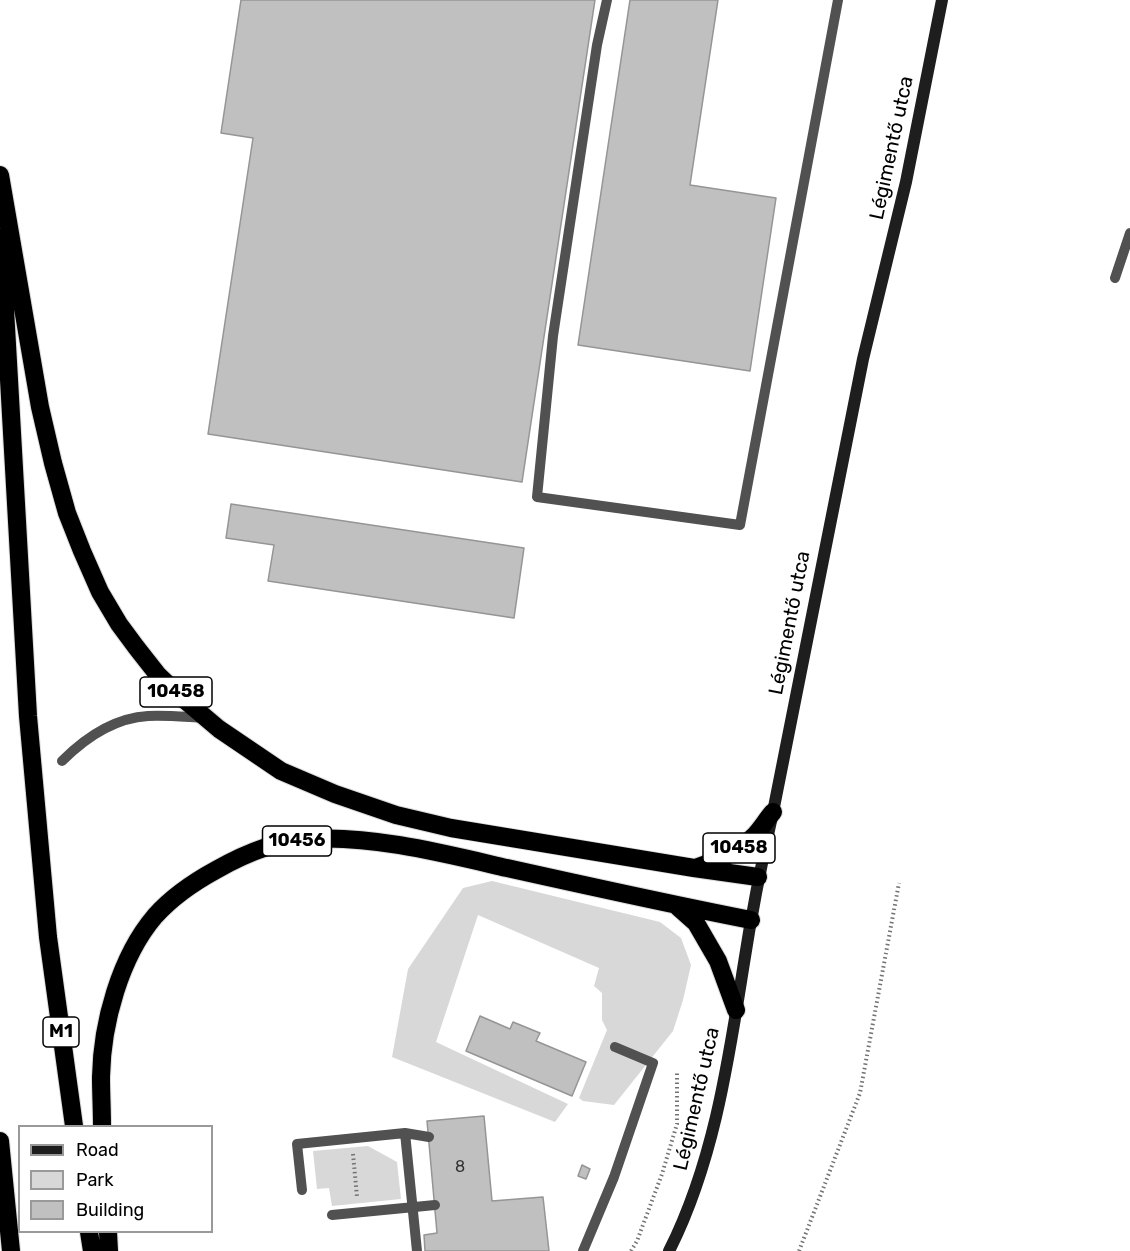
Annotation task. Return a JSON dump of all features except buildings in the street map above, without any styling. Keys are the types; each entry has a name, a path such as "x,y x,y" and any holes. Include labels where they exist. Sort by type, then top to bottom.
{"highway":[{"name":"10458","path":"0,175 40,407 67,513 81,551 100,592 119,624 158,675 204,718 280,771 335,795 396,815 451,828 758,877"},
{"name":"M1","path":"0,224 28,716 48,937 74,1125"},
{"name":"10458","path":"694,868 720,860 743,846 773,812"},
{"name":"10456","path":"102,1125 101,1075 106,1028 122,972 142,932 169,902 196,881 249,853 308,838 366,841 458,857 676,906 751,920"},
{"path":"676,906 696,923 718,961 736,1010"},
{"path":"0,1141 11,1251"},
{"path":"89,1233 92,1251"},
{"path":"108,1233 109,1251"}],"main road":[{"name":"Légimentő utca","path":"669,1251 697,1184 724,1084 758,877 863,359 906,182 942,0"}],"lane":[{"path":"607,0 597,45 552,336 537,497 740,525 838,0"},
{"path":"1114,278 1130,233"},
{"path":"62,761 77,746 93,735 125,721 146,716 204,718"},
{"path":"583,1251 614,1177 653,1063 615,1047"},
{"path":"405,1133 417,1251"},
{"path":"302,1190 297,1144 405,1133 429,1137"},
{"path":"332,1215 435,1205"}],"path":[{"path":"799,1251 860,1093 899,883"},
{"path":"631,1251 638,1241 677,1124 677,1073"},
{"path":"351,1138 359,1213"}],"green space":[{"path":"492,881 660,922 681,938 691,965 673,1031 614,1105 583,1101 579,1098 607,1030 602,1020 602,993 594,986 599,968 478,915 436,1042 568,1104 555,1122 392,1057 408,969 463,888"},
{"path":"368,1146 397,1162 401,1199 332,1206 329,1188 317,1189 313,1151"}]}
